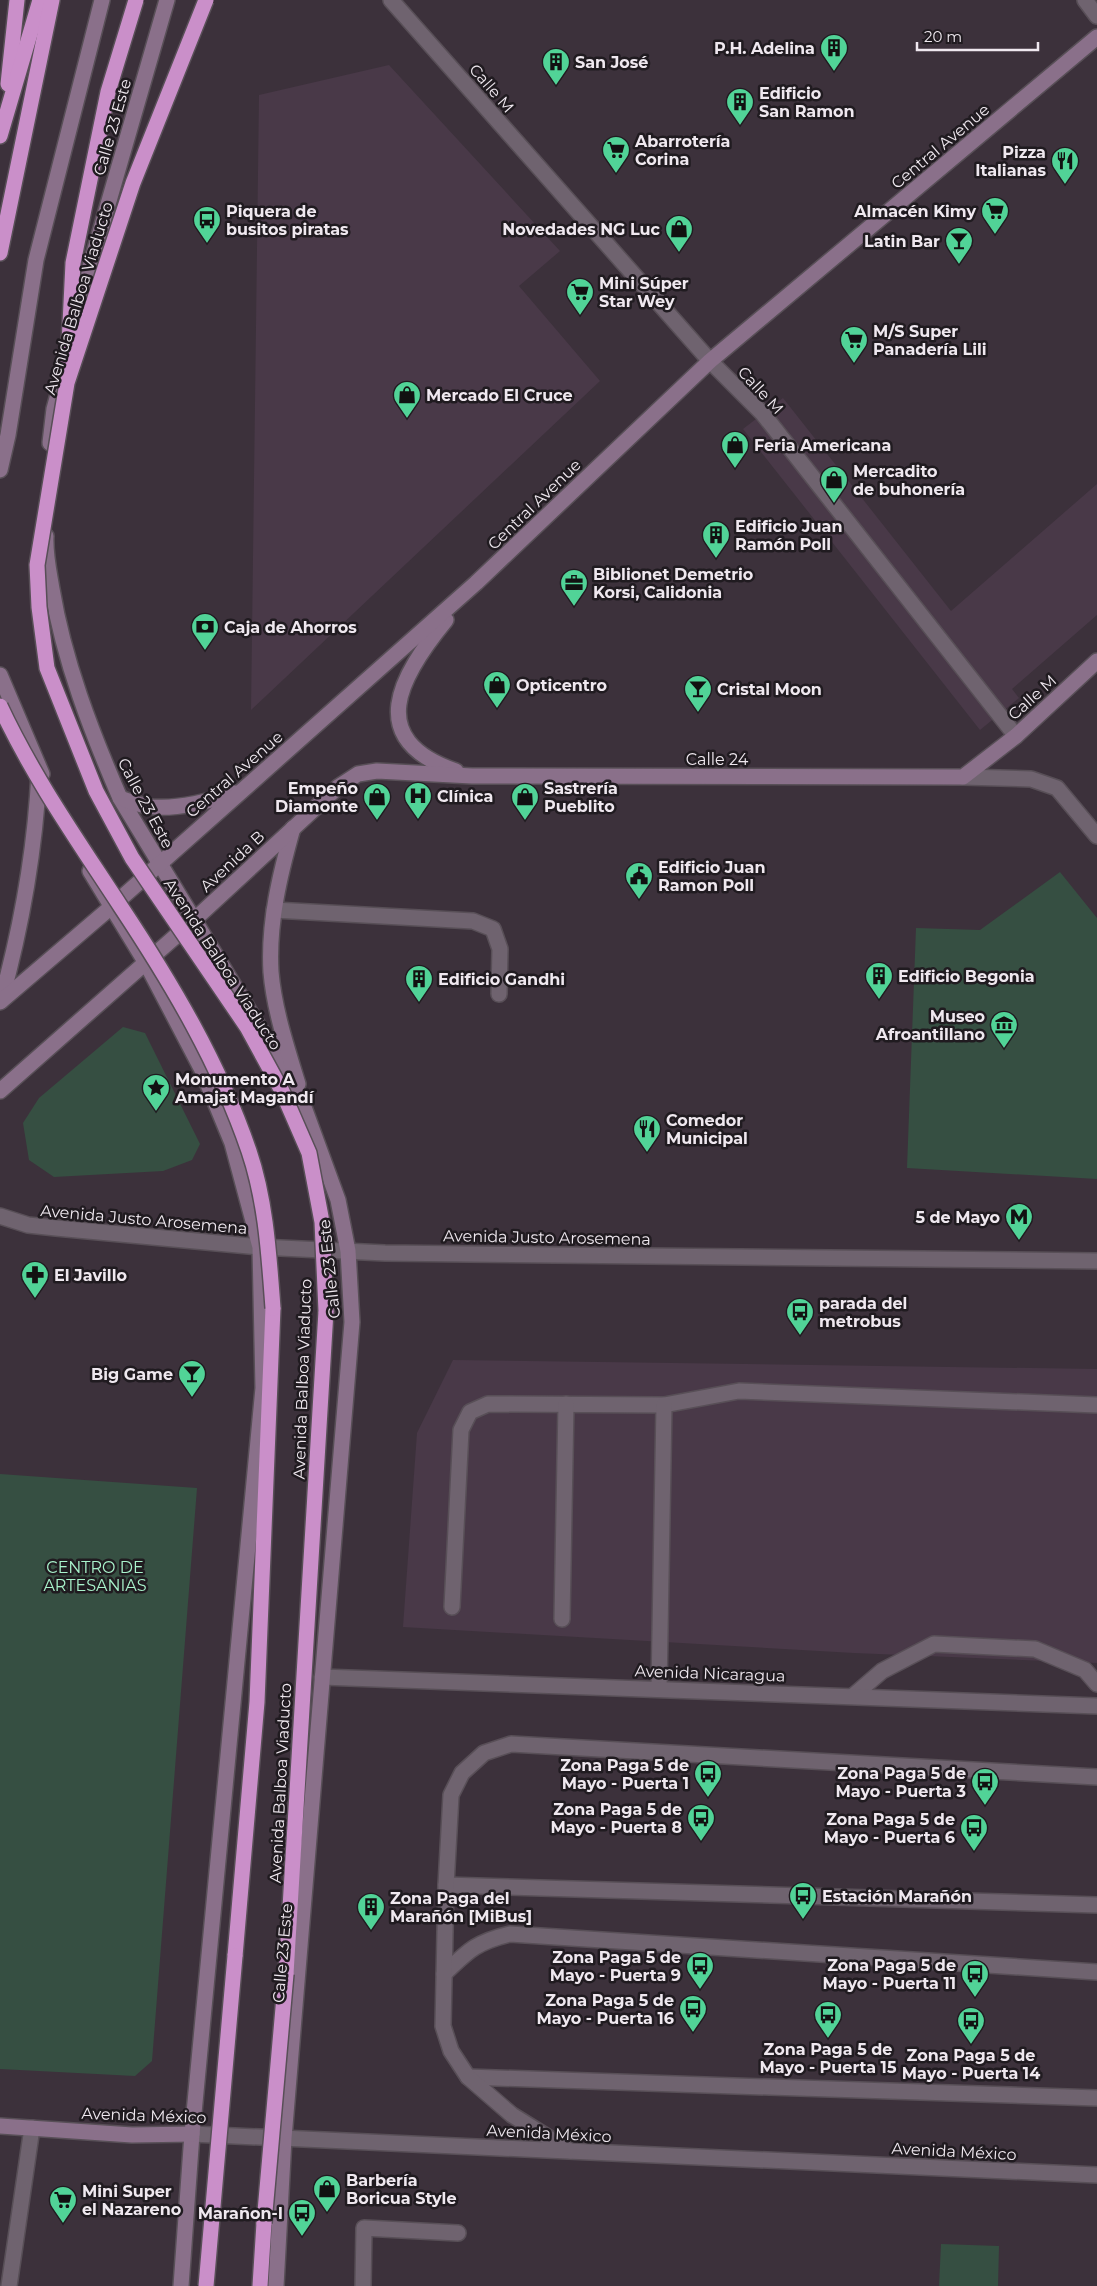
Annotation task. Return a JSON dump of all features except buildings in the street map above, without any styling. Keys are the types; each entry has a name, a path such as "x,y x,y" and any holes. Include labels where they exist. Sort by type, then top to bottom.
{"highway":[{"path":"2,130 17,0"},
{"path":"2,130 40,0"},
{"path":"0,253 52,0"},
{"path":"67,383 73,263 108,92 136,0"},
{"name":"Avenida Balboa Viaducto","path":"206,0 133,183 67,383 37,565 39,607 47,668 96,792 132,858 247,1027 282,1091 310,1153 322,1222 325,1331 286,1974 260,2286"},
{"name":"Avenida Balboa Viaducto","path":"0,706 18,745 46,793 180,1001 223,1083 250,1153 266,1223 273,1308 257,1702 206,2286"}],"main road":[{"path":"0,470 8,435 36,260 102,0"},
{"name":"Calle 23 Este","path":"167,0 85,284 54,409 46,480 45,551 57,623 102,757 120,798 158,864 261,1030 304,1107 338,1200 348,1251 352,1322 284,2138 276,2286"},
{"name":"Central Avenue","path":"1,1001 110,908 476,583 710,361 1097,37"},
{"path":"472,776 438,764 414,749 405,735 400,722 399,705 400,691 414,662 476,583"},
{"name":"Calle M","path":"1016,736 1097,661"},
{"path":"0,675 69,833 110,908 146,963 201,1068 232,1143 260,1247 264,1388 192,2134 181,2286"},
{"path":"963,777 1016,736"},
{"path":"1,1001 17,945 28,889 36,826 39,767"},
{"name":"Avenida B","path":"0,1091 194,920 338,787 358,774 377,771 472,776"},
{"name":"Calle 24","path":"472,776 963,777"},
{"path":"120,798 148,806 179,805 211,800 241,791"},
{"path":"293,827 282,864 274,910 271,938 271,973 280,1023 304,1107"},
{"name":"Avenida México","path":"0,2126 132,2135 192,2134"}],"street":[{"name":"Calle M","path":"391,0 710,361 762,414 1016,736"},
{"path":"1085,0 1097,16"},
{"name":"Calle 24","path":"963,777 1031,779 1057,788 1097,836"},
{"path":"274,910 473,921 493,929 500,949 498,994"},
{"name":"Avenida Justo Arosemena","path":"1,1220 37,1226 260,1247 348,1251 1097,1262"},
{"path":"452,1607 461,1430 470,1412 488,1404 664,1405 739,1392 1097,1405"},
{"path":"562,1619 566,1404"},
{"path":"659,1689 664,1405"},
{"path":"853,1696 882,1671 934,1644 1036,1649 1085,1670 1097,1684"},
{"name":"Avenida Nicaragua","path":"322,1677 1097,1706"},
{"path":"570,2152 512,2115 468,2077 451,2051 443,2026 450,1795 462,1773 484,1754 511,1744 1097,1777"},
{"path":"446,1885 1097,1905"},
{"path":"444,1974 469,1951 488,1939 510,1934 1097,1972"},
{"path":"468,2077 1097,2098"},
{"path":"9,2286 32,2128"},
{"name":"Avenida México","path":"192,2134 1097,2175"},
{"path":"363,2286 364,2228 458,2233"}],"shaded area":[{"name":"Mercado El Cruce","path":"389,65 560,251 519,286 600,381 251,710 259,95"},
{"path":"783,398 951,611 1097,484 1097,615 1012,689 1019,698 980,730 743,429"},
{"path":"453,1360 1097,1369 1097,1663 854,1653 403,1627 417,1433"}],"green space":[{"name":"Museo Afroantillano","path":"1060,872 1097,918 1097,1179 907,1168 916,928 980,930"},
{"path":"123,1027 145,1033 200,1144 192,1160 163,1171 54,1177 29,1160 23,1123 39,1098"},
{"name":"CENTRO DE ARTESANIAS","path":"0,1474 197,1488 152,2061 135,2076 0,2069"},
{"path":"941,2244 999,2246 998,2286 939,2286"}],"place":[{"name":"P.H. Adelina","path":"834,72"},
{"name":"San José","path":"556,86"},
{"name":"Edificio San Ramon","path":"740,126"},
{"name":"Abarrotería Corina","path":"616,174"},
{"name":"Pizza Italianas","path":"1065,185"},
{"name":"Almacén Kimy","path":"995,235"},
{"name":"Piquera de busitos piratas","path":"207,244"},
{"name":"Novedades NG Luc","path":"679,253"},
{"name":"Latin Bar","path":"959,265"},
{"name":"Mini Súper Star Wey","path":"580,316"},
{"name":"M/S Super Panadería Lili","path":"854,364"},
{"name":"Mercado El Cruce","path":"407,419"},
{"name":"Feria Americana","path":"735,469"},
{"name":"Mercadito de buhonería","path":"834,504"},
{"name":"Edificio Juan Ramón Poll","path":"716,559"},
{"name":"Biblionet Demetrio Korsi, Calidonia","path":"574,607"},
{"name":"Caja de Ahorros","path":"205,651"},
{"name":"Opticentro","path":"497,709"},
{"name":"Cristal Moon","path":"698,713"},
{"name":"Clínica","path":"418,820"},
{"name":"Empeño Diamonte","path":"377,821"},
{"name":"Sastrería Pueblito","path":"525,821"},
{"name":"Edificio Juan Ramon Poll","path":"639,900"},
{"name":"Edificio Begonia","path":"879,1000"},
{"name":"Edificio Gandhi","path":"419,1003"},
{"name":"Museo Afroantillano","path":"1004,1049"},
{"name":"Monumento A Amajat Magandí","path":"156,1112"},
{"name":"Comedor Municipal","path":"647,1153"},
{"name":"5 de Mayo","path":"1019,1241"},
{"name":"El Javillo","path":"35,1299"},
{"name":"parada del metrobus","path":"800,1336"},
{"name":"Big Game","path":"192,1398"},
{"name":"Zona Paga 5 de Mayo - Puerta 1","path":"708,1798"},
{"name":"Zona Paga 5 de Mayo - Puerta 3","path":"985,1806"},
{"name":"Zona Paga 5 de Mayo - Puerta 8","path":"701,1842"},
{"name":"Zona Paga 5 de Mayo - Puerta 6","path":"974,1852"},
{"name":"Estación Marañón","path":"803,1920"},
{"name":"Zona Paga del Marañón [MiBus]","path":"371,1931"},
{"name":"Zona Paga 5 de Mayo - Puerta 9","path":"700,1990"},
{"name":"Zona Paga 5 de Mayo - Puerta 11","path":"975,1998"},
{"name":"Zona Paga 5 de Mayo - Puerta 16","path":"693,2033"},
{"name":"Zona Paga 5 de Mayo - Puerta 15","path":"828,2039"},
{"name":"Zona Paga 5 de Mayo - Puerta 14","path":"971,2045"},
{"name":"Barbería Boricua Style","path":"327,2213"},
{"name":"Mini Super el Nazareno","path":"63,2224"},
{"name":"Marañon-I","path":"302,2237"}]}
